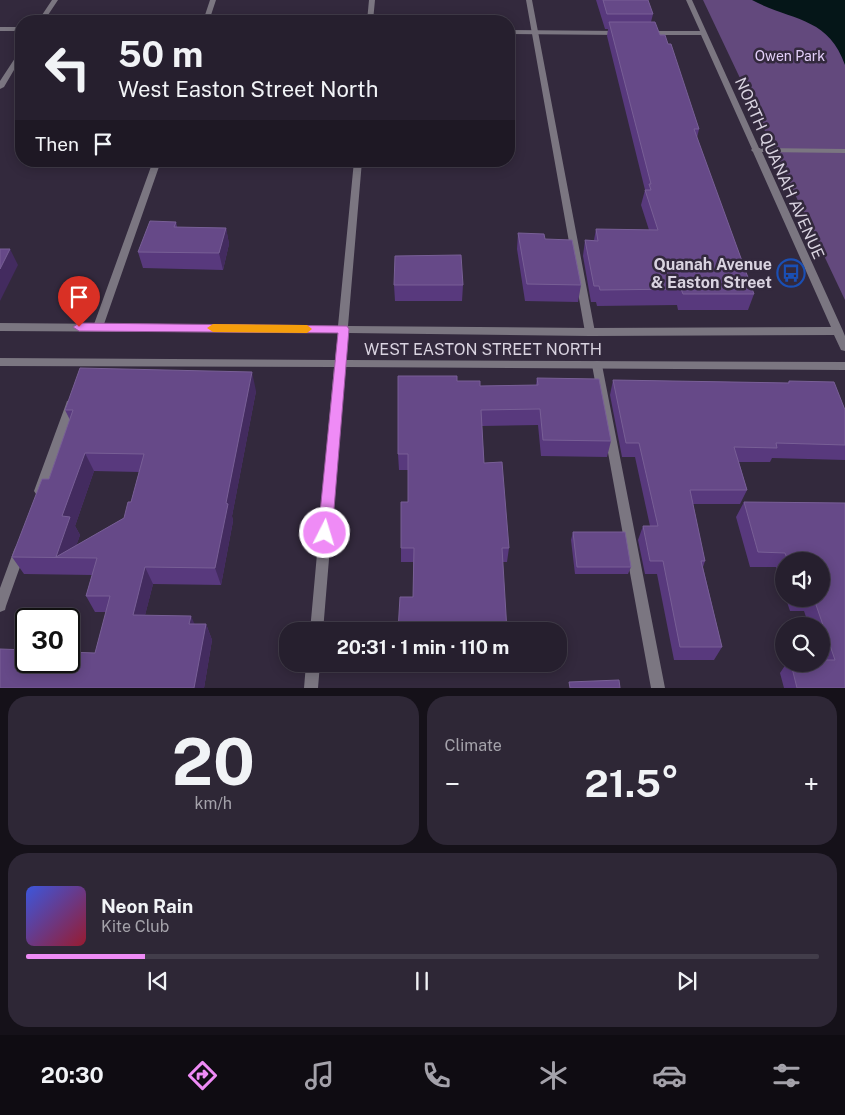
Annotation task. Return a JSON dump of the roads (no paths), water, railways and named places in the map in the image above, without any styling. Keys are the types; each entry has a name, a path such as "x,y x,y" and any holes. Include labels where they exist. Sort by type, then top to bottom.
{"street":[{"path":"46,15 55,0"},
{"path":"208,15 214,0"},
{"path":"371,15 372,0"},
{"path":"529,0 590,332"},
{"name":"NORTH QUANAH AVENUE","path":"689,0 845,347"},
{"path":"0,29 15,30"},
{"path":"515,32 628,33"},
{"path":"638,33 703,33"},
{"path":"0,87 15,63"},
{"path":"755,150 845,151"},
{"path":"98,327 155,167"},
{"path":"317,622 358,167"},
{"name":"WEST EASTON STREET NORTH","path":"0,327 590,332 838,331"},
{"name":"WEST EASTON STREET NORTH","path":"0,362 84,368 340,364 845,366"},
{"path":"597,365 658,688"},
{"path":"36,503 76,390"},
{"path":"0,606 23,540"},
{"path":"311,688 312,672"}],"place":[{"name":"Quanah Avenue & Easton Street","path":"791,273"}],"park label":[{"name":"Owen Park","path":"790,56"}]}
